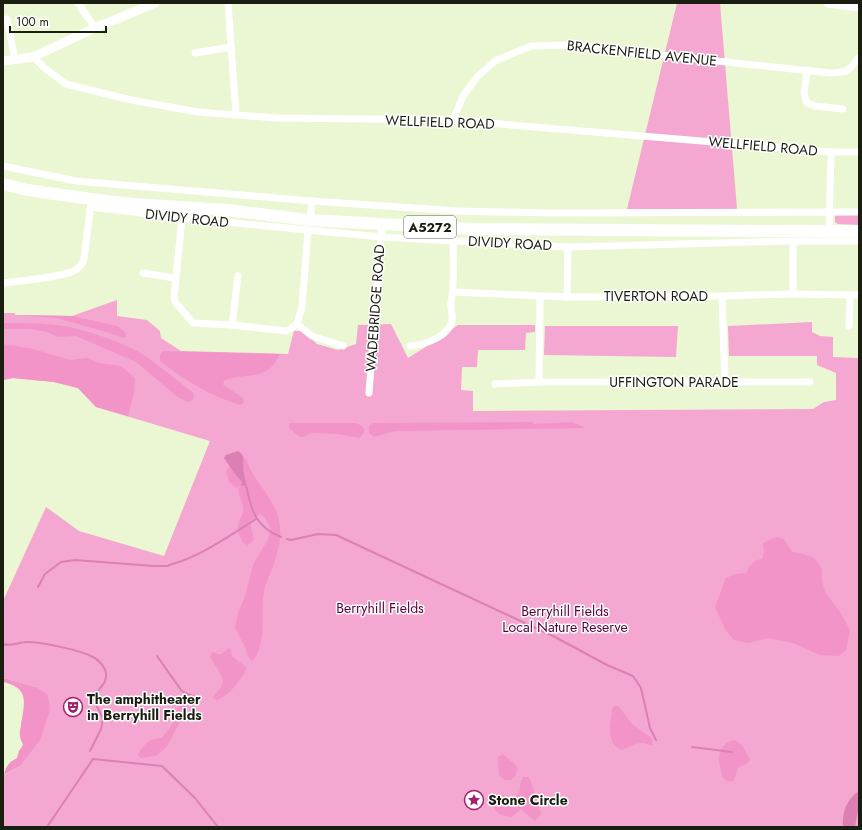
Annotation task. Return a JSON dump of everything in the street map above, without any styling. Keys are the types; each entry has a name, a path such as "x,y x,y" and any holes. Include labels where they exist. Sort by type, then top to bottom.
{"main road":[{"name":"DIVIDY ROAD","path":"3,184 91,203 134,204 226,210 309,225 382,224 472,229 776,232 859,231"}],"street":[{"path":"78,3 95,28"},
{"path":"3,61 33,56 155,3"},
{"path":"228,3 236,115"},
{"path":"828,3 859,7"},
{"path":"7,19 15,60"},
{"name":"BRACKENFIELD AVENUE","path":"453,120 463,96 478,76 495,61 531,46 566,44 843,73 851,68 859,56"},
{"path":"195,53 231,47"},
{"name":"WELLFIELD ROAD","path":"33,56 46,69 66,84 131,100 198,112 276,118 453,120 831,152 859,152"},
{"path":"807,70 804,94 807,103 815,106 843,109"},
{"path":"829,231 831,152"},
{"name":"DIVIDY ROAD","path":"3,166 76,181 312,201 456,211 548,213 859,212"},
{"path":"182,218 174,298 176,303 193,323 232,325 287,331 296,324 302,307 312,201"},
{"path":"3,283 63,275 77,270 84,259 91,203"},
{"name":"DIVIDY ROAD","path":"91,203 182,218 309,225 381,237 568,247 793,241 859,241"},
{"name":"WADEBRIDGE ROAD","path":"369,393 382,224"},
{"path":"410,346 427,343 444,333 452,321 451,304 454,292 453,240"},
{"path":"793,241 793,294"},
{"path":"567,297 568,247"},
{"path":"143,273 176,278"},
{"path":"232,325 238,276"},
{"name":"TIVERTON ROAD","path":"454,292 567,297 793,294 859,295"},
{"path":"849,326 850,295"},
{"path":"539,382 540,296"},
{"path":"722,296 725,382"},
{"path":"296,324 312,336 343,346"},
{"name":"UFFINGTON PARADE","path":"495,384 539,382 810,382"}],"green space":[{"path":"677,3 720,3 737,209 627,209"},
{"path":"835,215 859,215 859,225 838,224 835,222"},
{"name":"Berryhill Fields Local Nature Reserve","path":"117,300 117,316 147,320 160,331 161,338 181,351 288,354 294,331 303,331 317,344 338,350 356,344 358,325 391,324 408,358 458,325 535,325 535,332 526,333 525,350 478,350 477,367 462,367 461,390 473,391 473,411 813,409 824,402 836,400 836,373 817,365 817,356 729,356 728,326 812,322 812,332 820,336 833,337 833,357 859,358 859,827 3,827 3,776 20,766 36,687 3,678 3,601 46,507 79,531 164,556 210,441 96,407 78,388 54,382 13,378 3,380 3,313 15,313 15,315 72,316"},
{"path":"545,326 678,326 676,357 544,355"}],"shaded area":[{"path":"15,315 72,316 117,326 125,332 126,336 124,338 57,318"},
{"path":"3,323 36,323 65,326 111,340 133,349 155,363 191,391 194,394 193,400 188,402 178,397 136,362 76,336 58,337 47,332 31,329 3,329"},
{"path":"3,344 33,349 70,360 87,358 99,363 121,366 135,378 134,393 128,416 96,407 78,388 54,382 13,378 3,380"},
{"path":"163,351 280,354 273,365 262,373 236,377 224,381 223,385 242,397 244,402 240,405 218,397 179,375 160,361 160,355"},
{"path":"532,422 534,424 572,422 586,428 395,431 374,437 369,433 369,426 373,423"},
{"path":"289,423 356,423 362,426 365,430 359,438 338,434 310,433 306,436 300,437 289,428"},
{"path":"238,451 241,453 244,461 243,469 246,483 246,485 241,486 242,482 224,458 226,455"},
{"path":"244,458 246,459 253,475 273,504 280,528 279,548 264,591 262,637 257,654 252,662 235,628 238,613 245,596 253,565 267,541 271,529 265,518 260,514 250,521 254,540 248,545 243,543 240,536 238,525 243,509 239,493 240,486 236,488 229,482 226,471 230,466 242,482 246,481 243,469"},
{"path":"777,537 784,539 792,552 814,558 819,564 822,570 822,580 825,592 840,612 850,630 846,650 839,656 820,655 793,643 768,638 748,643 734,640 726,631 715,607 726,578 735,574 746,573 752,563 756,560 762,559 764,552 763,543"},
{"path":"229,648 232,656 247,668 230,691 216,700 213,697 223,682 210,657 212,652 222,654"},
{"path":"3,678 36,687 48,695 50,710 40,740 20,766 4,775 10,763 17,758 23,745 20,738 20,733 24,702 21,692 17,688 3,682"},
{"path":"181,704 184,704 187,709 167,746 156,756 141,758 138,755 147,742 157,738 162,738 167,732 176,717 177,709"},
{"path":"614,706 618,706 633,725 652,738 653,745 638,743 621,750 616,746 610,732 612,709"},
{"path":"735,740 742,745 750,760 738,768 734,781 729,781 722,775 719,756 720,751 725,744"},
{"path":"503,754 515,764 518,769 515,776 511,780 505,780 499,775 498,757"},
{"path":"523,777 529,777 541,814 535,821 521,809 512,817 499,814 487,799 488,795 500,794 511,799 518,794"},
{"path":"859,791 859,805 855,827 843,827 844,811 848,802"}],"waterway":[{"path":"246,485 252,509 260,522 265,528 281,537"},
{"path":"169,565 192,557 225,539 256,519"},
{"path":"287,539 291,540 318,534 336,535 555,637 607,665 633,676 641,688 650,728 656,740"},
{"path":"38,587 45,574 61,562 75,560 168,566"},
{"path":"3,644 9,645 34,642 51,645 87,654 95,658 101,664 106,673 106,677 94,700 103,719 101,729 90,751"},
{"path":"157,656 181,690 201,699"},
{"path":"692,747 732,752"},
{"path":"93,759 162,766 195,798 218,827"},
{"path":"47,827 93,759"}],"place":[{"name":"The amphitheater in Berryhill Fields","path":"73,707"},
{"name":"Stone Circle","path":"474,800"}],"park label":[{"name":"Berryhill Fields","path":"380,608"}]}
